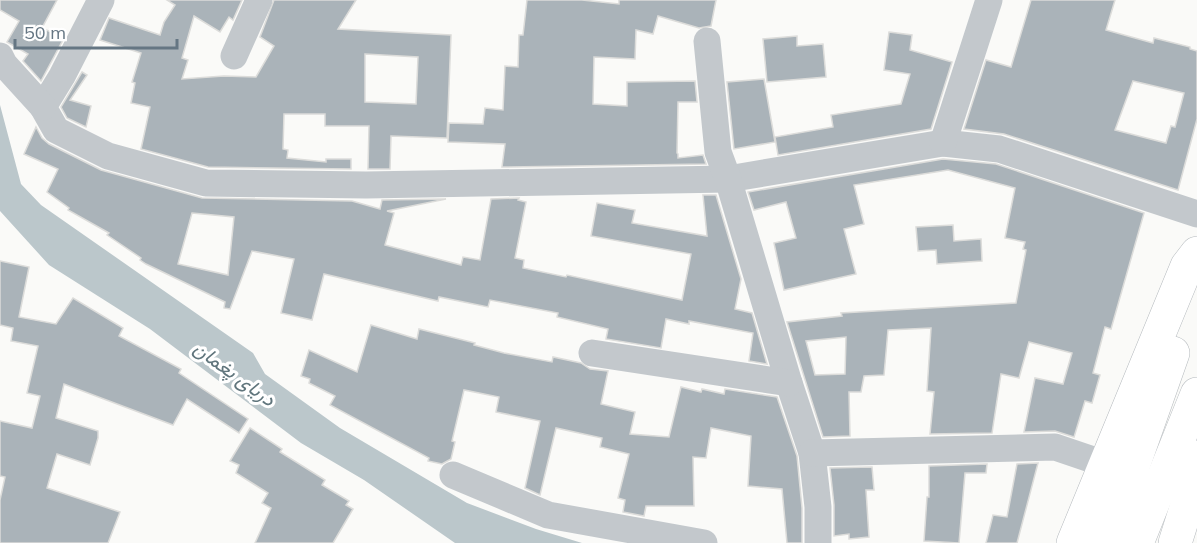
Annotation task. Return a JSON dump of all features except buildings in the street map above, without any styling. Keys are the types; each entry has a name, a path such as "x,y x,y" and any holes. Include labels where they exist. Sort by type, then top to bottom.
{"main road":[{"path":"1106,543 1118,468 1187,266 1197,253"},
{"path":"1073,543 1118,468 1197,286"},
{"path":"1174,543 1197,394"},
{"path":"1137,543 1183,490 1197,457"}],"street":[{"path":"43,107 62,76 101,0"},
{"path":"234,56 260,0"},
{"path":"943,144 989,0"},
{"path":"707,41 718,152 812,453 818,507 818,543"},
{"path":"0,56 4,64 43,107 56,130 108,156 206,183 366,185 728,179 943,144 999,149 1197,214"},
{"path":"592,353 789,383"},
{"path":"812,453 1055,447 1183,490"},
{"path":"453,475 548,515 704,543"}],"water":[{"name":"دریای پغمان","path":"0,105 21,184 41,205 253,353 265,374 340,428 467,503 536,529 582,543 455,543 364,480 301,443 150,329 49,265 0,211"}]}
